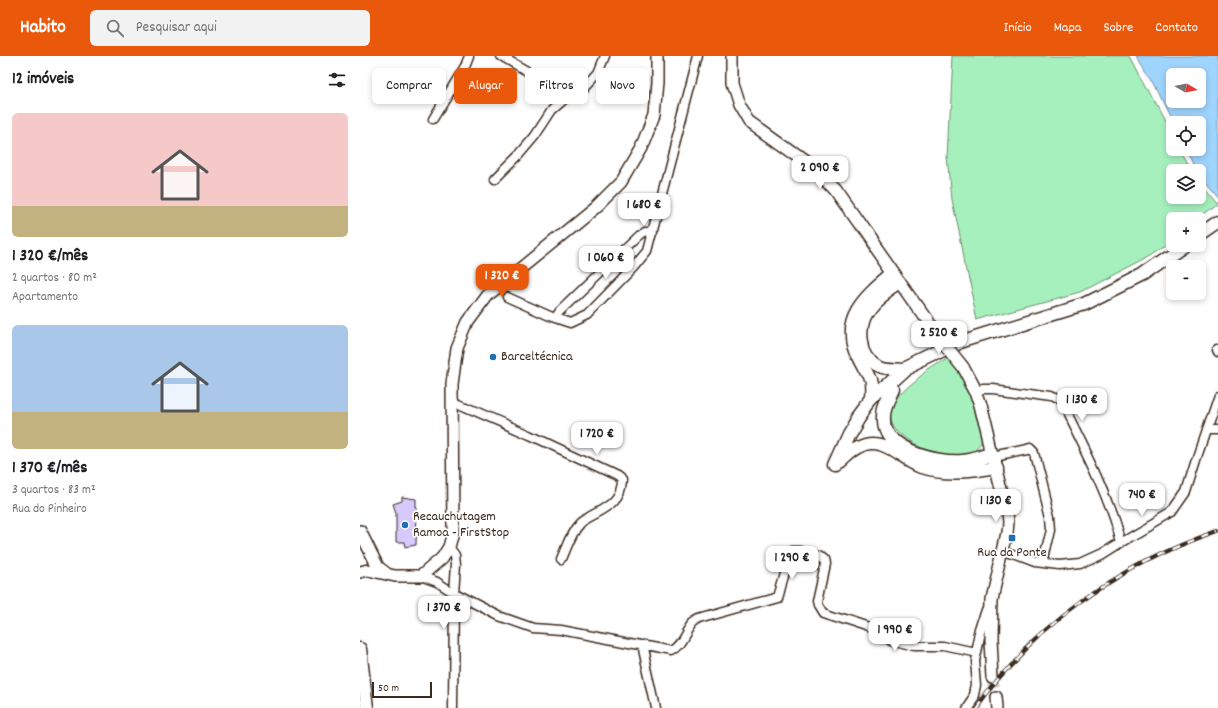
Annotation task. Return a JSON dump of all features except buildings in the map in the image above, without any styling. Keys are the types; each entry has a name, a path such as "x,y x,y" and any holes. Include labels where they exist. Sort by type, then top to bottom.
{"main road":[{"path":"360,572 368,570 395,576 421,576 442,558 449,547 453,532 452,384 458,348 468,322 488,295 596,207 621,182 641,148 654,115 657,83 656,56"},
{"path":"732,56 732,83 739,105 749,122 816,170 836,191 896,279 963,368 976,391 1007,512 1007,533 992,598 991,641 993,676"},
{"path":"1206,230 1218,222"},
{"path":"994,460 965,472 932,469 913,462 888,447 875,443 861,444 855,447 835,464 853,425 871,400 905,369 960,342 1084,304 1142,275 1175,252"},
{"path":"896,279 884,294 871,306 863,318 861,332 862,345 871,358 881,366 905,369"},
{"path":"871,400 872,389 869,376 854,348 851,331 855,315 864,300 896,279"},
{"path":"842,449 874,408 931,356"},
{"path":"892,390 884,407 883,422 884,428 888,434 898,444 916,454 933,459 949,461 994,460"},
{"path":"360,531 378,567 386,573"},
{"path":"360,649 367,708"}],"street":[{"path":"433,119 465,66 469,56"},
{"path":"501,56 525,70"},
{"path":"588,84 598,73 605,56"},
{"path":"507,297 570,323 587,315 633,268 647,251 698,56"},
{"path":"495,179 518,156 535,136 552,110 559,104"},
{"path":"555,318 560,311 639,235 645,231 653,231"},
{"path":"976,391 992,389 1052,397 1058,400 1062,405 1101,485 1121,542"},
{"path":"1003,551 1035,563 1060,566 1080,564 1102,554 1172,512 1186,492 1218,395"},
{"path":"452,401 530,435 617,476 622,480 620,493 616,500 580,522 561,559"},
{"path":"1206,430 1218,430"},
{"path":"994,460 1030,449 1034,453 1050,516 1051,529 1043,564"},
{"path":"449,547 455,555 456,564 454,593 453,708"},
{"path":"421,576 437,582 454,593 499,616 533,628 561,630 671,650 676,648 680,643 692,623 699,619 772,600 777,597 790,554 793,551 801,551"},
{"path":"818,556 824,560 826,564 816,601 823,613 878,631 889,640 914,646 945,646 977,653"},
{"path":"966,708 975,695 977,685 975,661 981,634 992,598"},
{"path":"642,645 656,708"}],"green space":[{"path":"953,56 1131,56 1166,124 1166,156 1183,156 1187,164 1166,164 1166,204 1206,204 1206,190 1217,203 1206,212 1166,212 1166,243 1150,256 1080,292 977,320 952,199 948,158"},
{"path":"948,358 963,376 974,397 984,443 979,450 971,455 948,455 919,447 906,440 896,431 891,421 890,410 898,395 914,381"}],"water":[{"path":"1138,56 1218,56 1218,196 1206,181 1206,164 1193,164 1189,156 1206,156 1206,116 1170,116 1152,79"}],"tunnel":[{"path":"801,551 818,555"},
{"path":"993,676 996,697"}],"railway":[{"path":"975,708 999,678 1025,650 1053,624 1083,600 1114,579 1148,561 1182,545 1218,531"}],"place":[{"name":"Barceltécnica","path":"493,357"},
{"name":"Recauchutagem Ramoa - FirstStop","path":"405,525"},
{"name":"Rua da Ponte","path":"1012,538"}]}
